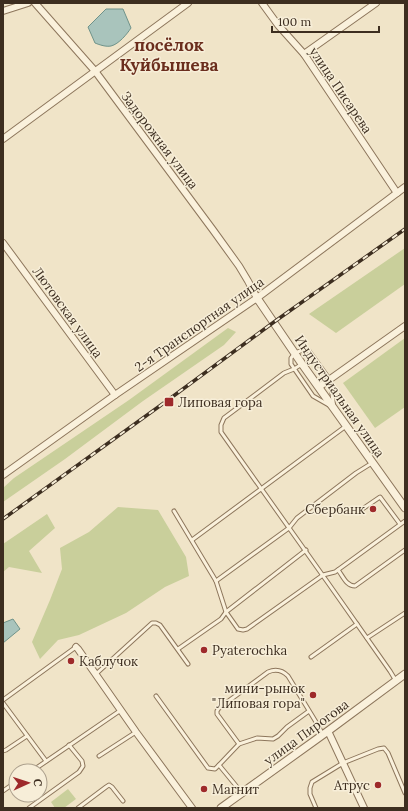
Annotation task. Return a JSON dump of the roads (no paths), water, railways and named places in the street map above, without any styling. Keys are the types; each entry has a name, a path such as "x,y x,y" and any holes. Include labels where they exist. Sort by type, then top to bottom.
{"street":[{"path":"3,10 28,3"},
{"name":"Задорожная улица","path":"35,3 95,72 235,260 257,298"},
{"path":"3,139 188,3"},
{"name":"улица Писарева","path":"262,3 278,25 304,54 397,193"},
{"path":"304,54 376,3"},
{"name":"2-я Транспортная улица","path":"3,475 115,395 257,298 405,187"},
{"name":"Лютовская улица","path":"3,242 115,395"},
{"name":"Индустриальная улица","path":"257,298 302,364 405,508"},
{"path":"319,387 405,326"},
{"path":"76,647 192,808"},
{"name":"улица Пирогова","path":"221,808 405,674"},
{"path":"326,733 364,808"}],"lane":[{"path":"303,350 309,351 330,380 334,408 313,396 291,364 291,358 295,353 303,350"},
{"path":"302,364 284,373 224,418 221,425 222,432 306,550 396,681"},
{"path":"192,540 346,426"},
{"path":"216,581 289,528 297,518 372,462"},
{"path":"358,512 380,497 400,524"},
{"path":"174,511 216,581 226,612 238,629 243,630 247,629 323,575 338,570 405,521"},
{"path":"178,650 221,619 226,612 306,550"},
{"path":"338,570 348,584 355,586 405,550"},
{"path":"367,638 405,613"},
{"path":"96,674 152,623 160,625 188,664"},
{"path":"311,657 357,624"},
{"path":"3,700 76,647"},
{"path":"239,744 217,714 217,711 268,672 275,670 281,671 288,676 316,722 326,733"},
{"path":"156,696 208,768 215,768 219,765 239,744 257,738 273,739 309,711"},
{"path":"3,703 46,761"},
{"path":"43,763 121,710"},
{"path":"99,756 136,732"},
{"path":"3,751 27,736"},
{"path":"29,808 79,772 83,766 82,761 69,745"},
{"path":"316,808 310,794 312,782 343,764 378,749 384,748 388,753 405,793"},
{"path":"219,765 242,793"},
{"path":"78,808 109,785 123,801"}],"water":[{"path":"106,9 123,9 131,28 120,41 114,45 103,46 95,43 88,27"},
{"path":"13,619 20,629 3,643 3,623"}],"railway":[{"path":"3,519 274,322 405,229"}],"place":[{"name":"Липовая гора","path":"169,402"},
{"name":"Сбербанк","path":"373,509"},
{"name":"Pyaterochka","path":"204,650"},
{"name":"Каблучок","path":"71,661"},
{"name":"мини-рынок \"Липовая гора\"","path":"313,695"},
{"name":"Атрус","path":"378,785"},
{"name":"Магнит","path":"204,789"}],"district":[{"name":"посёлок Куйбышева","path":"169,55"}]}
